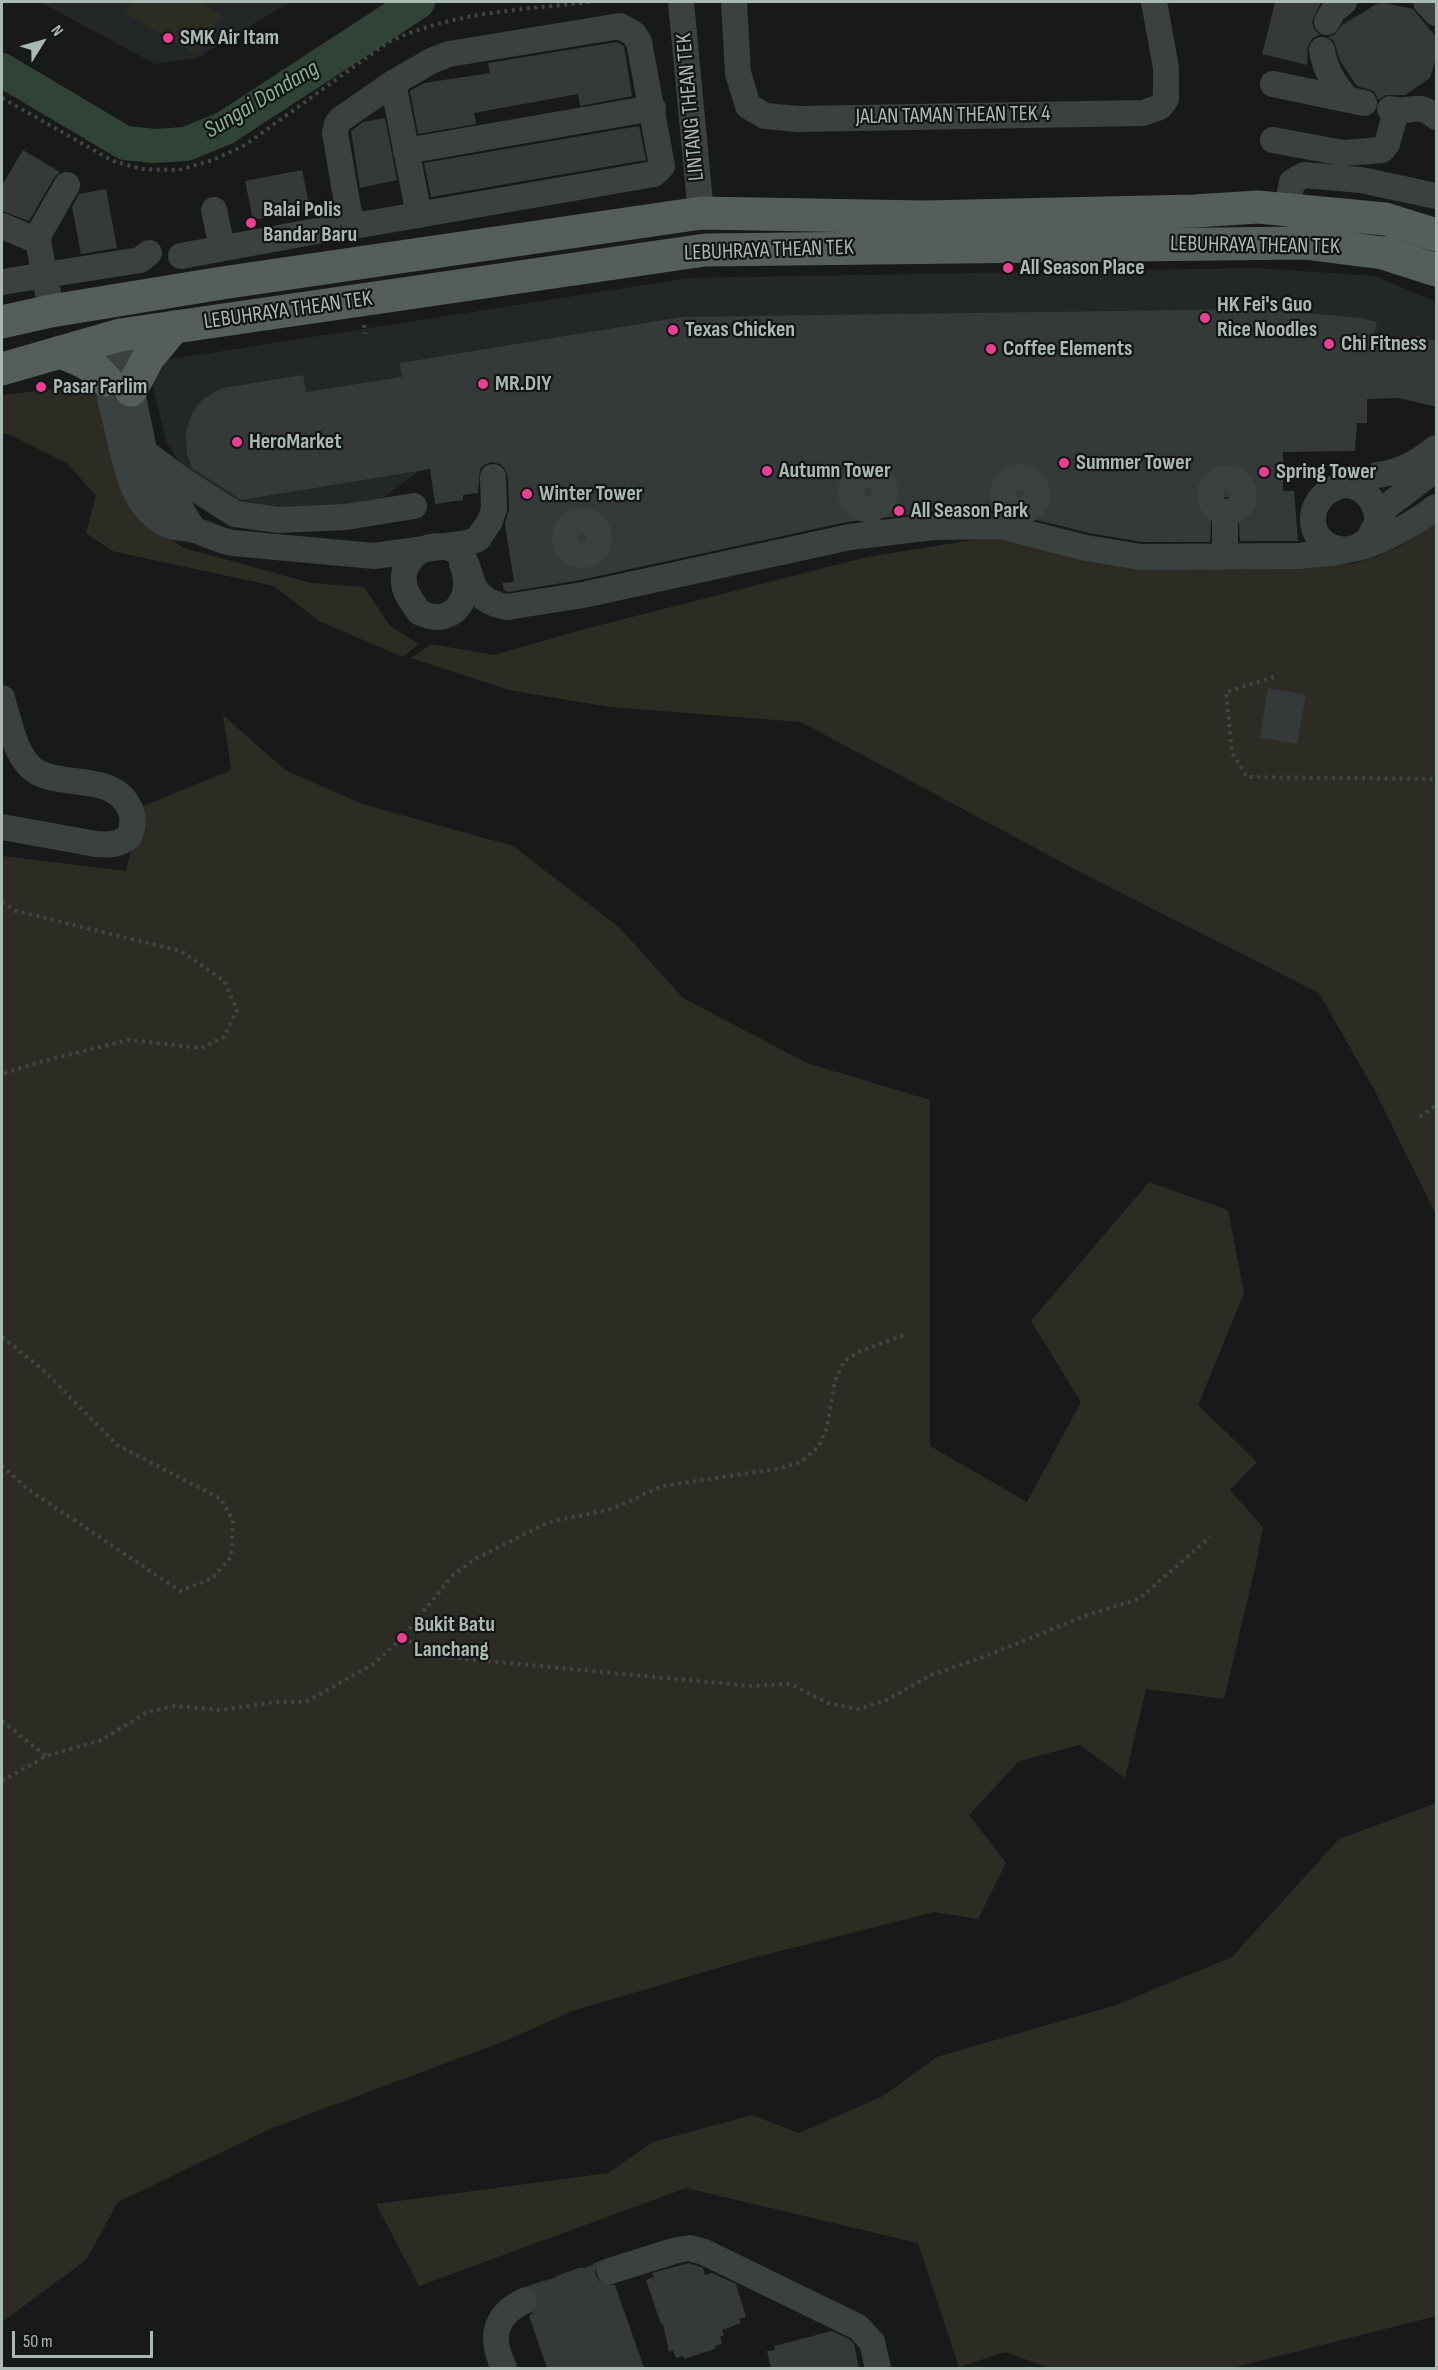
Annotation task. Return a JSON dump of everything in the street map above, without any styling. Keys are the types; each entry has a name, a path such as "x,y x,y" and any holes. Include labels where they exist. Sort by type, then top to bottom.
{"main road":[{"name":"LEBUHRAYA THEAN TEK","path":"2,322 51,311 222,284 701,213 924,217 1160,212 1258,207 1385,219 1437,235"},
{"name":"LEBUHRAYA THEAN TEK","path":"2,369 60,352 111,333 174,327 705,250 1304,243 1383,253 1437,270"},
{"path":"2,335 80,320 111,333 117,319 130,313 194,301 222,284"},
{"path":"60,352 86,361 118,385 148,358 174,327"}],"street":[{"name":"LINTANG THEAN TEK","path":"681,2 701,213"},
{"name":"JALAN TAMAN THEAN TEK 4","path":"734,2 738,73 748,106 765,116 798,119 1143,112 1160,107 1166,99 1166,68 1154,2"},
{"path":"1327,22 1333,11 1344,2"},
{"path":"1425,2 1437,13"},
{"path":"620,26 634,34 639,42 651,101 662,166 654,174 360,225 350,214 335,133 337,124 341,118 393,83 431,61 449,54 620,26"},
{"path":"1273,84 1355,101 1332,81 1324,63 1322,50"},
{"path":"393,83 419,215"},
{"path":"406,151 651,101 689,90"},
{"path":"1273,140 1343,153 1382,150 1416,107"},
{"path":"1327,177 1332,151"},
{"path":"1287,208 1289,188 1296,178 1304,175 1361,180 1436,194"},
{"path":"51,311 38,241 67,185"},
{"path":"214,210 222,248"},
{"path":"2,226 38,241"},
{"path":"181,256 328,229"},
{"path":"256,242 267,314"},
{"path":"2,282 140,260 149,254"},
{"path":"111,333 127,471 141,501 156,518 169,526 194,530 220,541 233,543 374,556 433,549 478,539 490,521 494,509 493,477"},
{"path":"118,385 148,469 165,495 181,509 194,530"},
{"path":"1378,475 1396,473 1437,448"},
{"path":"143,452 235,514 290,520 346,517 414,506"},
{"path":"1365,545 1386,507 1437,469"},
{"path":"433,549 454,556 461,563 468,584 466,595 460,605 451,613 440,617 428,617 419,612 406,592 404,582 409,561 417,553 436,545 457,552 465,559 475,590 485,600 507,607 593,593 791,549 866,535 933,527 1000,526 1016,520 1086,548 1141,557 1300,556 1342,550 1360,545 1374,530 1377,519 1372,498 1364,490 1354,485 1333,487 1317,502 1313,512 1313,523 1317,533 1331,547 1341,550 1365,545 1405,528 1437,507"},
{"path":"866,535 867,510"},
{"path":"1225,556 1226,512"},
{"path":"586,555 593,593"},
{"path":"2,698 20,751 27,762 38,772 110,788 125,799 133,819 129,837 122,842 110,845 2,827"},
{"path":"610,2271 677,2250 690,2248 704,2252 858,2327 872,2342 878,2368"},
{"path":"504,2368 498,2357 494,2339 497,2327 502,2316 511,2307 524,2301"}],"path":[{"path":"2,98 112,161 142,169 179,170 213,160 245,145 387,43 410,31 442,22 590,2"},
{"path":"363,325 365,334"},
{"path":"1274,676 1226,692 1232,753 1247,777 1437,779"},
{"path":"2,902 16,911 181,951 224,981 237,1010 224,1037 201,1048 128,1040 2,1074"},
{"path":"1420,1118 1437,1105"},
{"path":"2,1780 46,1756 102,1740 147,1712 175,1706 221,1710 276,1702 306,1702 375,1663 402,1638 453,1575 475,1558 549,1522 612,1509 662,1486 776,1469 801,1462 819,1446 826,1427 835,1380 844,1360 861,1351 907,1334"},
{"path":"2,1337 42,1369 117,1445 221,1499 233,1520 231,1557 213,1578 180,1591 29,1490 2,1466"},
{"path":"402,1638 445,1657 750,1686 790,1684 830,1704 859,1709 886,1700 931,1675 983,1657 1090,1614 1139,1599 1210,1538"},
{"path":"2,1721 46,1756"}],"shaded area":[{"name":"SMK Air Itam","path":"40,2 290,2 197,58 155,64"},
{"path":"132,2 199,2 222,15 198,56 125,13"},
{"name":"All Season Place","path":"1257,268 1375,276 1436,302 1436,407 1399,398 1237,399 416,453 419,471 386,496 354,511 304,515 223,499 186,472 166,442 151,379 165,360 689,278"},
{"path":"90,387 102,400 147,525 184,548 311,583 364,587 390,626 419,644 403,657 319,621 274,586 112,551 86,533 96,496 67,463 8,434 2,434 2,395"},
{"path":"1436,522 1436,1215 1376,1093 1319,993 1082,873 801,722 610,707 509,690 411,658 431,644 494,655 581,630 867,557 998,536 1089,562 1145,569 1301,567 1353,564 1378,556 1402,545"},
{"path":"223,715 285,770 362,804 513,846 620,928 683,998 807,1063 930,1100 930,1446 1027,1502 1081,1402 1031,1321 1149,1182 1228,1210 1244,1293 1198,1405 1257,1462 1230,1490 1263,1527 1224,1699 1146,1689 1125,1778 1080,1745 1019,1761 969,1815 1006,1863 978,1919 934,1912 745,1960 572,2011 510,2039 272,2128 118,2202 86,2260 2,2322 2,856 126,871 141,807 231,770"},
{"path":"1436,1803 1436,2316 1232,2368 1049,2368 1005,2352 959,2367 918,2243 686,2188 419,2286 376,2204 608,2173 653,2142 752,2115 799,2133 883,2096 937,2057 1116,2005 1232,1957 1339,1839"}],"building":[{"path":"1275,2 1321,2 1312,22 1314,29 1320,35 1313,38 1308,45 1307,65 1262,54"},
{"path":"1380,2 1413,9 1437,38 1437,54 1430,78 1405,95 1386,95 1378,100 1374,91 1357,86 1340,61 1334,41 1328,37 1335,34 1342,25"},
{"path":"617,42 624,46 632,96 580,106 578,94 474,113 476,124 418,134 410,91 424,83 490,73 488,63"},
{"path":"385,118 397,180 360,188 351,131 363,122"},
{"path":"639,126 646,160 431,197 424,163"},
{"path":"23,150 60,172 54,178 29,221 2,211 2,185"},
{"path":"302,170 310,209 253,220 245,181"},
{"path":"106,189 117,248 81,254 72,207 79,194"},
{"path":"1259,309 1361,318 1377,322 1372,342 1411,350 1415,335 1437,341 1437,407 1399,398 1367,399 1367,423 1357,423 1355,451 1283,452 1283,491 1294,491 1298,541 1240,541 1238,505 1233,499 1226,497 1218,499 1212,505 1210,542 1142,542 1089,533 1000,511 933,512 847,522 580,580 508,592 504,590 502,583 514,582 505,524 509,509 508,477 500,464 492,462 480,469 478,493 463,495 463,500 435,504 430,469 241,500 192,468 187,454 186,433 192,413 203,399 222,388 303,375 306,392 402,377 400,363 682,317"},
{"path":"1268,688 1306,695 1297,744 1260,738"},
{"path":"598,2263 595,2268 596,2276 606,2285 615,2285 644,2368 547,2368 529,2316 537,2309 539,2300 537,2293 527,2287"},
{"path":"689,2263 703,2268 705,2275 712,2273 736,2284 746,2317 739,2319 741,2323 722,2330 724,2335 720,2337 722,2344 715,2346 715,2349 684,2359 683,2356 676,2358 673,2350 669,2352 663,2324 661,2324 646,2280 654,2277 652,2273"},
{"path":"832,2331 854,2344 859,2368 771,2368 767,2351 775,2350 774,2346"}],"waterway":[{"name":"Sungai Dondang","path":"2,70 125,143 154,146 186,144 225,128 418,2"}],"tunnel":[{"path":"524,2301 610,2271"}],"place":[{"name":"SMK Air Itam","path":"168,38"},
{"name":"Balai Polis Bandar Baru","path":"251,223"},
{"name":"All Season Place","path":"1008,268"},
{"name":"HK Fei's Guo Rice Noodles","path":"1205,318"},
{"name":"Texas Chicken","path":"673,330"},
{"name":"Chi Fitness","path":"1329,344"},
{"name":"Coffee Elements","path":"991,349"},
{"name":"MR.DIY","path":"483,384"},
{"name":"Pasar Farlim","path":"41,387"},
{"name":"HeroMarket","path":"237,442"},
{"name":"Summer Tower","path":"1064,463"},
{"name":"Autumn Tower","path":"767,471"},
{"name":"Spring Tower","path":"1264,472"},
{"name":"Winter Tower","path":"527,494"},
{"name":"All Season Park","path":"899,511"},
{"name":"Bukit Batu Lanchang","path":"402,1638"}]}
